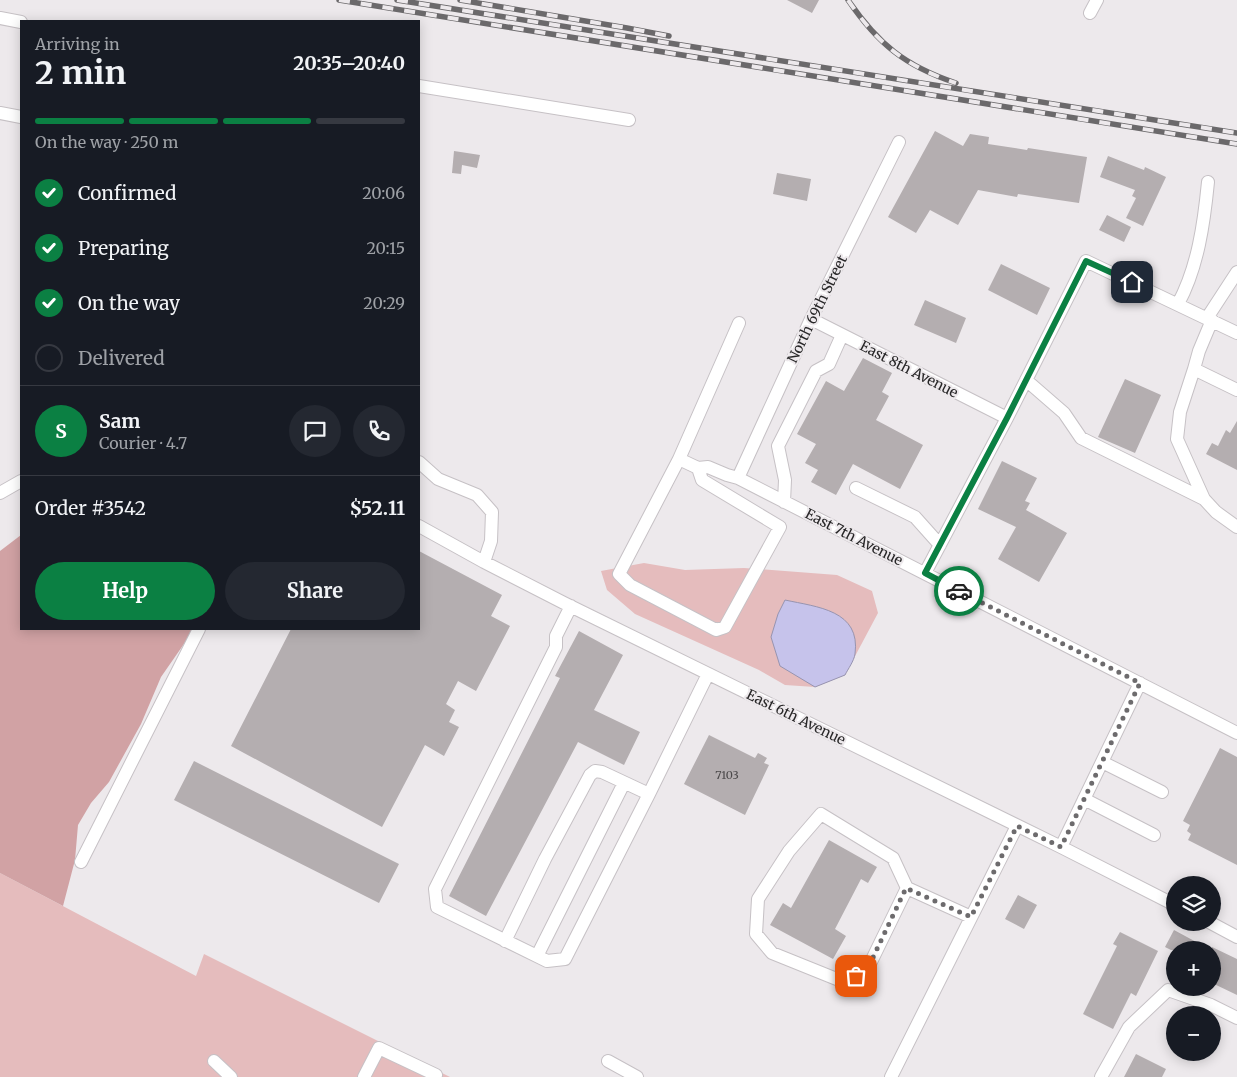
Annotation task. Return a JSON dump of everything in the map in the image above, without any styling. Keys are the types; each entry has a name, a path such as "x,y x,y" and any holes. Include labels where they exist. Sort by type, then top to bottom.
{"street":[{"path":"1090,13 1097,0"},
{"path":"0,18 20,22"},
{"path":"420,86 629,120"},
{"path":"0,114 20,117"},
{"name":"North 69th Street","path":"738,478 811,319 899,142"},
{"path":"1178,304 1185,290 1202,231 1208,182"},
{"path":"925,573 1007,418 1086,261 1237,333"},
{"path":"1237,272 1210,319 1180,412 1176,439 1204,499 1216,512 1237,527"},
{"name":"East 8th Avenue","path":"811,319 1007,418"},
{"path":"679,459 698,468 702,480 780,527 726,627 716,630 630,585 619,574 679,459 739,322"},
{"path":"784,502 785,480 778,446 816,371 829,364 842,335"},
{"path":"1194,369 1237,390"},
{"path":"1026,380 1064,413 1080,438 1204,499"},
{"path":"420,463 438,478 477,494 492,512 491,541 484,562"},
{"name":"East 7th Avenue","path":"698,468 708,467 738,478 1237,733"},
{"path":"0,493 20,482"},
{"path":"856,488 914,517 940,545"},
{"name":"East 6th Avenue","path":"420,527 484,562 571,606 1166,900"},
{"path":"571,606 556,636 556,647 435,889 437,908 547,961 565,959 708,674"},
{"path":"81,862 198,630"},
{"path":"1061,847 1140,683"},
{"path":"1102,762 1162,792"},
{"path":"505,941 545,859 590,775 595,771 602,772 649,794"},
{"path":"536,956 624,783"},
{"path":"1084,799 1154,835"},
{"path":"906,888 867,970 844,982 772,953 756,934 758,899 788,851 820,814 893,858 906,888 971,917"},
{"path":"891,1077 1017,826"},
{"path":"1221,928 1237,937"},
{"path":"1100,1077 1129,1027 1168,990 1212,1005 1237,1018"},
{"path":"364,1077 379,1048 436,1075 435,1077"},
{"path":"214,1061 231,1077"},
{"path":"608,1061 637,1077"}],"shaded area":[{"path":"20,536 20,630 192,630 161,677 141,724 109,782 91,803 78,825 75,860 63,906 0,873 0,551"},
{"path":"644,563 685,570 744,568 837,575 872,591 878,613 845,675 815,687 785,685 759,670 635,614 607,590 601,571"},
{"path":"0,873 196,976 204,954 450,1077 0,1077"}],"water":[{"path":"785,600 823,609 844,619 851,628 855,639 855,654 845,675 815,687 780,666 771,637 778,614"}],"building":[{"path":"787,0 819,0 812,13"},
{"path":"935,131 963,146 970,134 989,137 988,144 1087,157 1079,203 1018,194 1017,197 978,190 958,225 930,210 916,233 888,217"},
{"path":"454,151 480,155 477,168 462,165 461,174 452,173"},
{"path":"1108,156 1144,170 1145,167 1166,177 1143,226 1126,218 1136,198 1132,196 1135,190 1100,177"},
{"path":"777,173 811,179 807,201 773,194"},
{"path":"1107,215 1131,227 1124,242 1099,230"},
{"path":"1001,264 1050,288 1037,315 988,290"},
{"path":"925,300 966,318 956,343 914,325"},
{"path":"863,358 892,373 882,392 889,396 876,420 923,445 900,489 853,464 836,495 811,482 818,470 805,463 816,444 797,434 826,381 844,391"},
{"path":"1125,379 1161,395 1135,453 1098,437"},
{"path":"1237,421 1237,470 1206,454 1212,443 1218,446 1226,430 1230,433"},
{"path":"1002,461 1037,478 1025,501 1030,503 1026,510 1067,533 1039,582 998,559 1016,527 978,509"},
{"path":"420,552 502,595 491,616 510,626 476,691 458,681 446,704 455,710 449,722 459,727 444,756 425,745 382,827 231,746 290,630 420,630"},
{"path":"579,631 623,655 594,710 640,732 624,765 578,742 486,916 449,896 560,678 555,676"},
{"path":"709,735 755,758 758,753 767,758 764,763 769,765 745,815 684,784"},
{"path":"1220,748 1237,757 1237,865 1188,840 1191,834 1187,831 1190,825 1183,821"},
{"path":"194,761 399,864 379,903 174,800"},
{"path":"829,840 877,867 868,883 861,879 835,929 846,936 833,959 770,925 783,903 791,908"},
{"path":"1018,895 1037,905 1024,929 1005,919"},
{"path":"1173,931 1176,931 1194,941 1168,941"},
{"path":"1120,932 1158,951 1136,996 1131,993 1113,1029 1083,1014 1117,946 1113,944"},
{"path":"1221,951 1237,959 1237,995 1221,987"},
{"path":"1136,1054 1166,1069 1162,1077 1124,1077"}],"railway":[{"path":"339,0 1237,144"},
{"path":"397,0 1237,133"},
{"path":"460,0 669,36"},
{"path":"848,0 870,29 894,52 922,69 956,83"}],"way so far":[{"path":"856,976 867,970 906,888 971,917 1017,826 1061,847 1140,683 959,591"}],"route":[{"path":"959,591 925,573 1007,418 1086,261 1132,282"}]}
